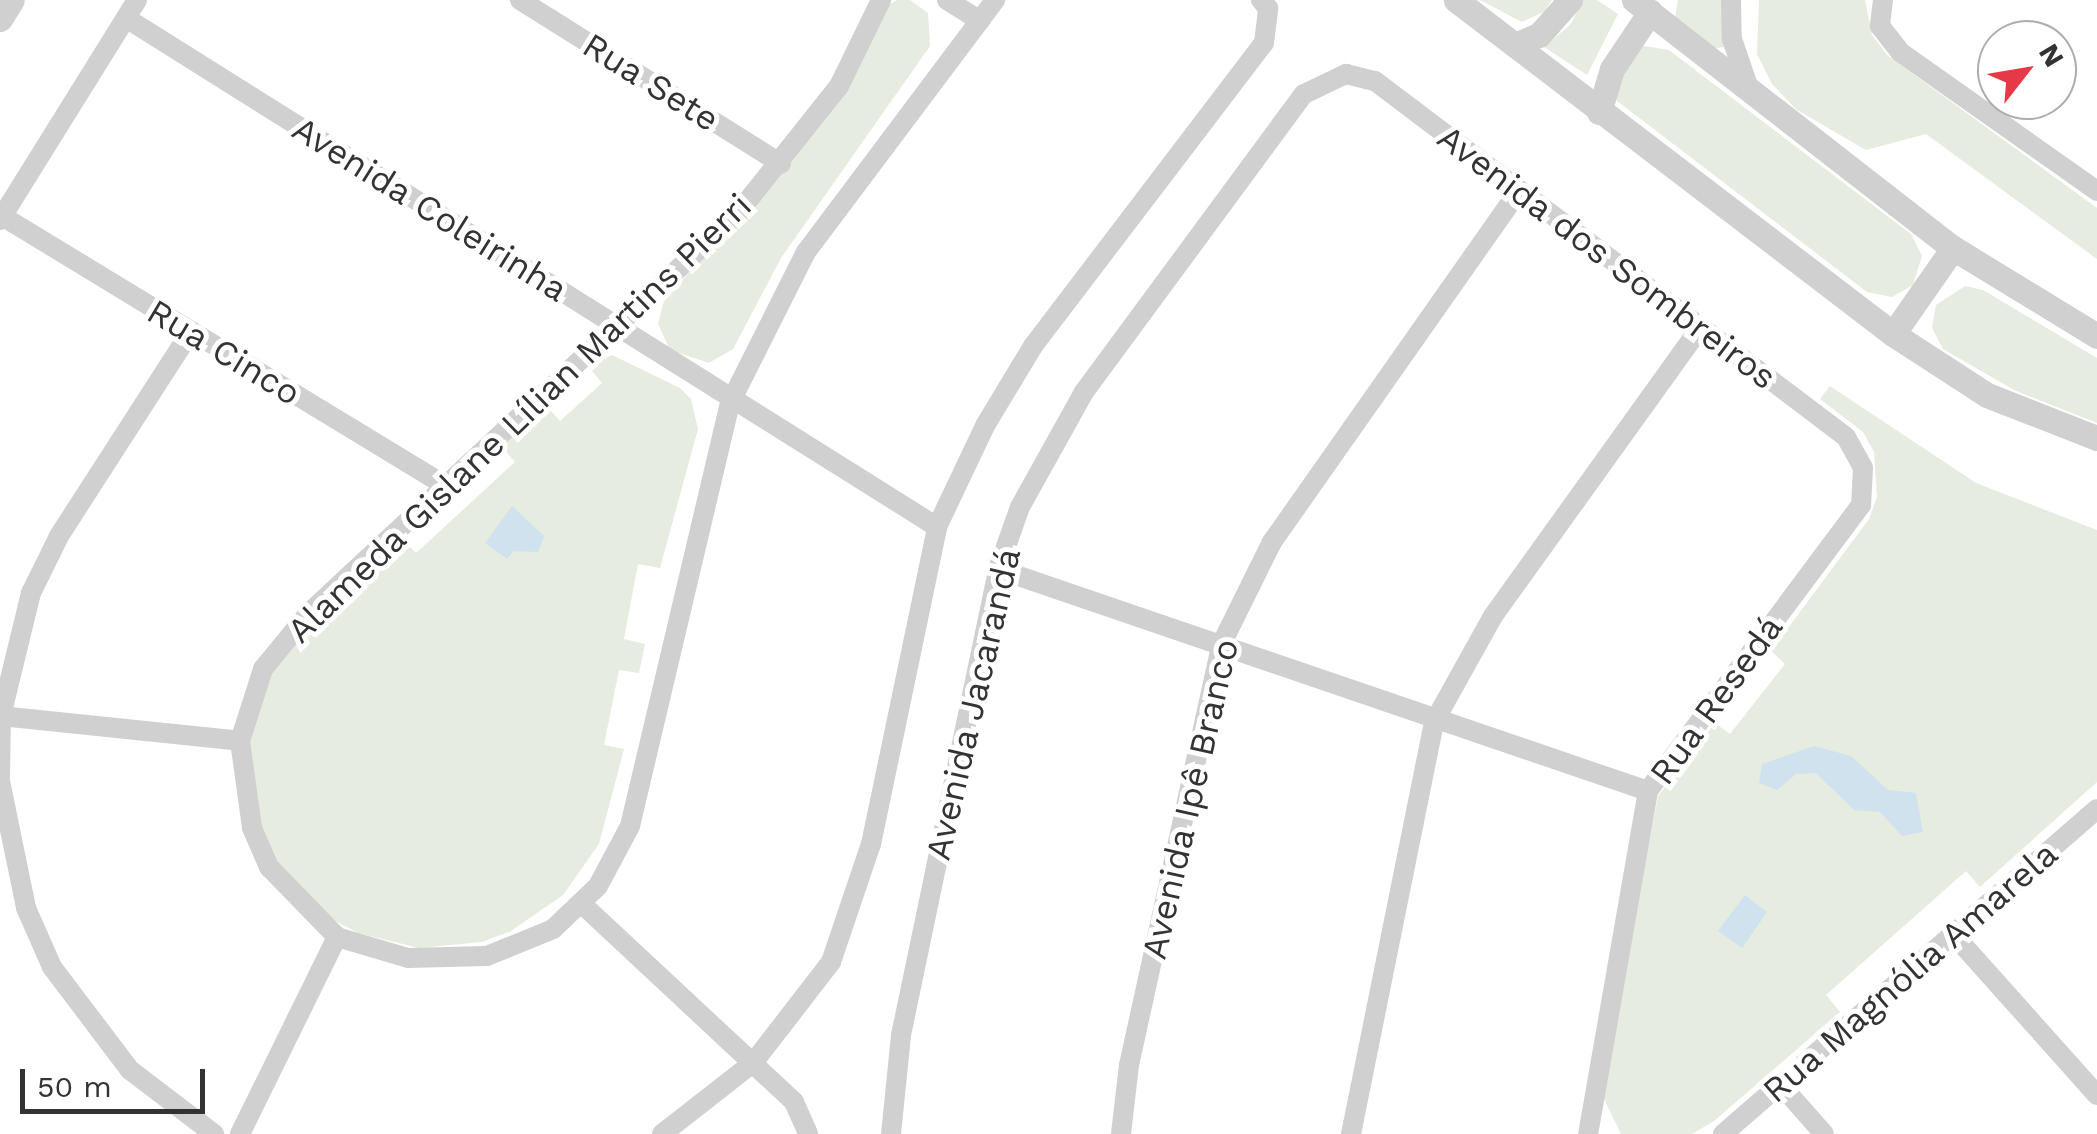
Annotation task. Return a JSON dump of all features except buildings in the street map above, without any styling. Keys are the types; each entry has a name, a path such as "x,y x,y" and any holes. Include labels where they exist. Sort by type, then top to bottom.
{"street":[{"path":"0,19 12,0"},
{"name":"Rua Sete","path":"520,0 781,164"},
{"name":"Alameda Gislane Lílian Martins Pierri","path":"882,0 839,86 781,164 618,327 284,640 248,701 240,741 241,781 269,867 337,936 408,958 488,956 553,928 582,904 617,858 630,826 730,403 806,252 995,0"},
{"path":"946,0 980,21"},
{"path":"1456,0 1893,334 1987,396 2097,438"},
{"path":"1515,45 1539,35 1570,0"},
{"path":"1731,0 1732,39 1748,86"},
{"path":"1884,0 1880,26 1900,52 2097,191"},
{"path":"662,1134 753,1063 831,962 855,904 937,527 986,424 1033,346 1264,42 1264,4"},
{"path":"1599,112 1612,69 1648,4 1954,248 2097,336"},
{"path":"1,218 132,9"},
{"name":"Avenida Coleirinha","path":"132,9 730,403 937,527"},
{"name":"Avenida dos Sombreiros","path":"1332,77 1375,81 1846,437 1863,468"},
{"name":"Avenida Jacarandá","path":"891,1134 901,1035 998,569 1048,448 1084,392 1304,94 1332,77"},
{"name":"Avenida Ipê Branco","path":"1121,1134 1129,1065 1222,643 1272,542 1519,190"},
{"name":"Rua Cinco","path":"1,218 446,486"},
{"path":"1893,334 1954,248"},
{"path":"1350,1134 1434,722 1493,616 1700,328"},
{"path":"190,332 38,579 12,654 0,716 0,779 21,892 52,967 130,1070 214,1134"},
{"name":"Rua Resedá","path":"1588,1134 1648,792 1861,505 1863,468"},
{"path":"998,569 1222,643 1434,722 1648,792"},
{"path":"0,716 240,741"},
{"name":"Rua Magnólia Amarela","path":"1722,1134 2097,808"},
{"path":"582,904 794,1102 808,1134"},
{"path":"1953,934 2097,1095"},
{"path":"240,1134 337,936"},
{"path":"1781,1085 1824,1134"}],"shaded area":[{"path":"897,0 910,0 928,13 930,46 781,258 733,349 709,363 670,350 658,324 665,297 749,213 882,9"},
{"path":"1480,0 1552,0 1544,12 1522,22"},
{"path":"1582,0 1597,0 1618,14 1587,75 1544,47 1571,24"},
{"path":"1678,0 1727,0 1724,47 1712,49 1675,19"},
{"path":"1759,0 1865,0 1872,35 1887,55 2097,208 2097,259 1926,134 1866,150 1797,110 1772,84 1757,54"},
{"path":"1644,46 1669,50 1911,234 1922,256 1913,285 1892,297 1867,292 1617,101 1613,82 1632,51"},
{"path":"1965,286 1983,290 2097,358 2097,423 2014,390 1943,349 1932,328 1936,305"},
{"path":"612,355 680,388 691,399 698,429 660,568 638,564 624,639 645,644 639,673 619,670 604,745 624,749 599,844 563,895 511,931 482,942 419,948 358,933 330,918 284,874 255,819 246,756 258,694 291,640 400,537 416,553 515,462 500,445 545,404 560,421 602,383 588,366"},
{"path":"1830,386 1976,483 2097,530 2097,782 1980,887 1966,871 1826,995 1840,1012 1714,1121 1692,1134 1621,1134 1600,1091 1658,796 1715,723 1730,734 1785,664 1771,651 1869,519 1877,497 1874,452 1863,432 1820,399"}],"water":[{"path":"512,506 544,536 538,552 514,551 507,559 485,543"},
{"path":"1814,746 1851,756 1888,790 1916,793 1923,832 1902,836 1880,812 1854,810 1816,773 1796,774 1777,790 1759,783 1762,764"},
{"path":"1745,895 1767,912 1742,948 1718,931"}]}
